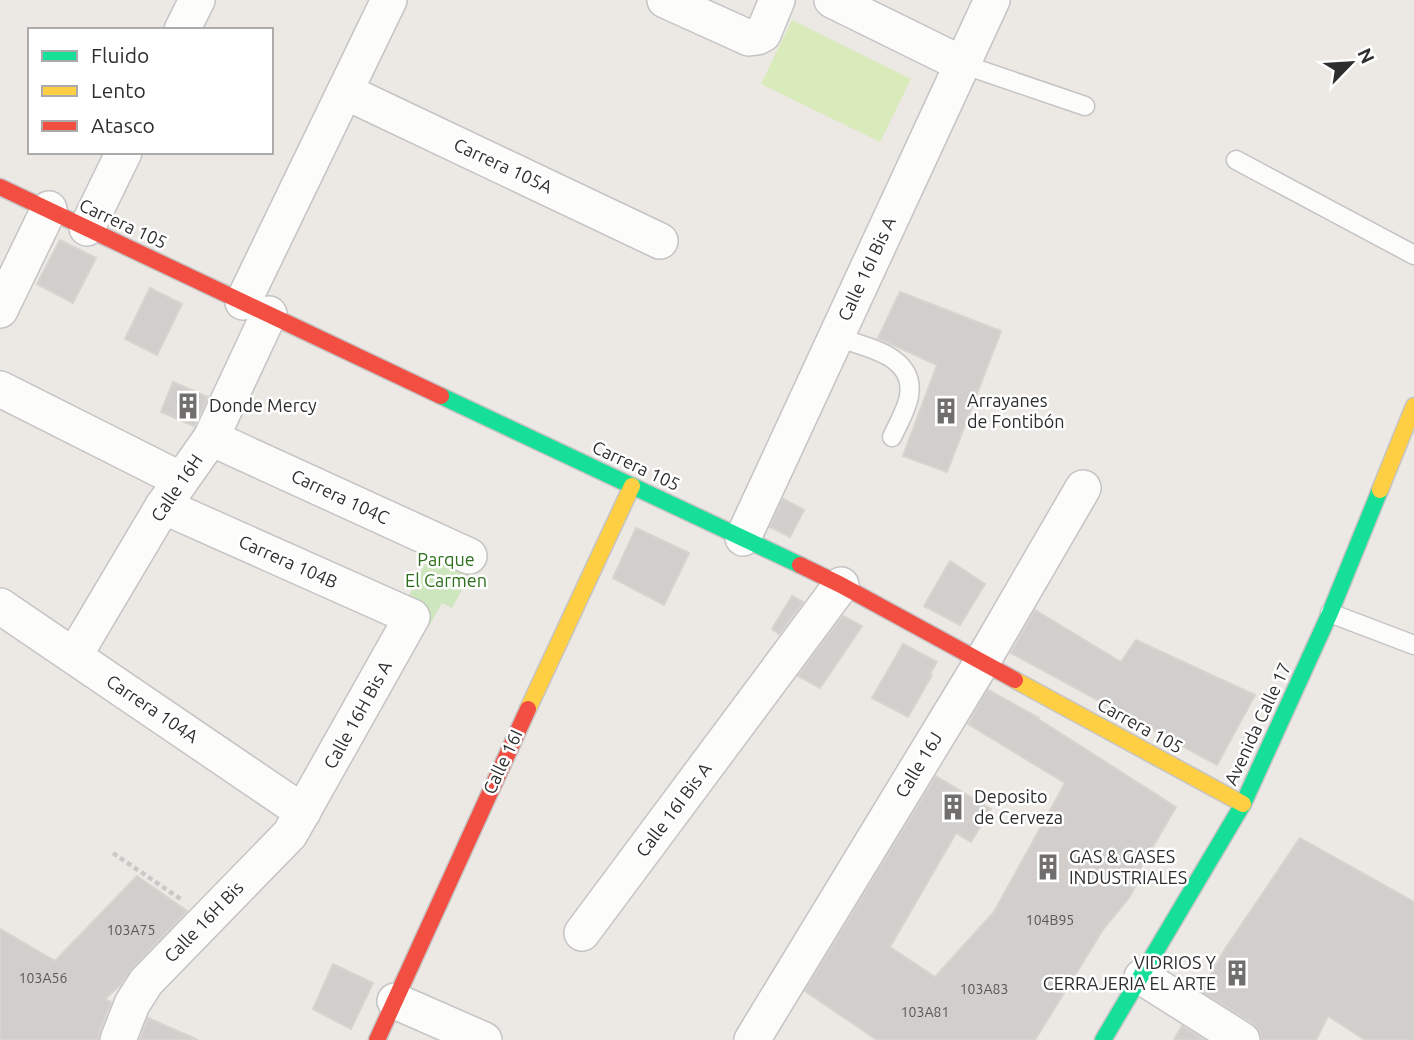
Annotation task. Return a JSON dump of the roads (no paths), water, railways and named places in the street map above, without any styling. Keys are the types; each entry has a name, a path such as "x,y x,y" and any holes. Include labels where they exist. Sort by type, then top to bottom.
{"street":[{"path":"183,28 197,0"},
{"name":"Calle 16H","path":"74,656 172,493 211,438 256,308 346,92 389,0"},
{"path":"665,0 749,37 763,34 777,0"},
{"path":"832,0 962,64"},
{"name":"Calle 16I Bis A","path":"743,538 992,0"},
{"name":"Carrera 105A","path":"346,92 660,241"},
{"path":"87,228 123,154"},
{"name":"Carrera 105","path":"0,187 841,585 1243,804"},
{"path":"0,310 48,209"},
{"name":"Carrera 104B","path":"0,389 172,493 412,617"},
{"name":"Avenida Calle 17","path":"1103,1040 1243,804 1330,613 1414,406"},
{"name":"Carrera 104C","path":"211,438 468,556"},
{"name":"Calle 16I","path":"377,1040 632,485"},
{"name":"Calle 16J","path":"752,1040 982,662 1083,488"},
{"name":"Calle 16I Bis A","path":"582,933 841,585"},
{"name":"Carrera 104A","path":"0,606 303,812"},
{"name":"Calle 16H Bis A","path":"303,812 412,617"},
{"name":"Calle 16H Bis","path":"118,1040 132,1004 146,982 290,834 303,812"},
{"path":"1142,978 1242,1040"},
{"path":"395,1001 484,1040"}],"lane":[{"path":"962,64 1085,106"},
{"path":"1236,160 1414,255"},
{"path":"835,337 896,359 909,378 909,397 892,437"},
{"path":"1330,613 1414,645"}],"place":[{"name":"Donde Mercy","path":"188,406"},
{"name":"Arrayanes de Fontibón","path":"946,411"},
{"name":"Deposito de Cerveza","path":"953,807"},
{"name":"GAS & GASES INDUSTRIALES","path":"1048,867"},
{"name":"VIDRIOS Y CERRAJERIA EL ARTE","path":"1237,973"}],"park label":[{"name":"Parque El Carmen","path":"446,570"}]}
